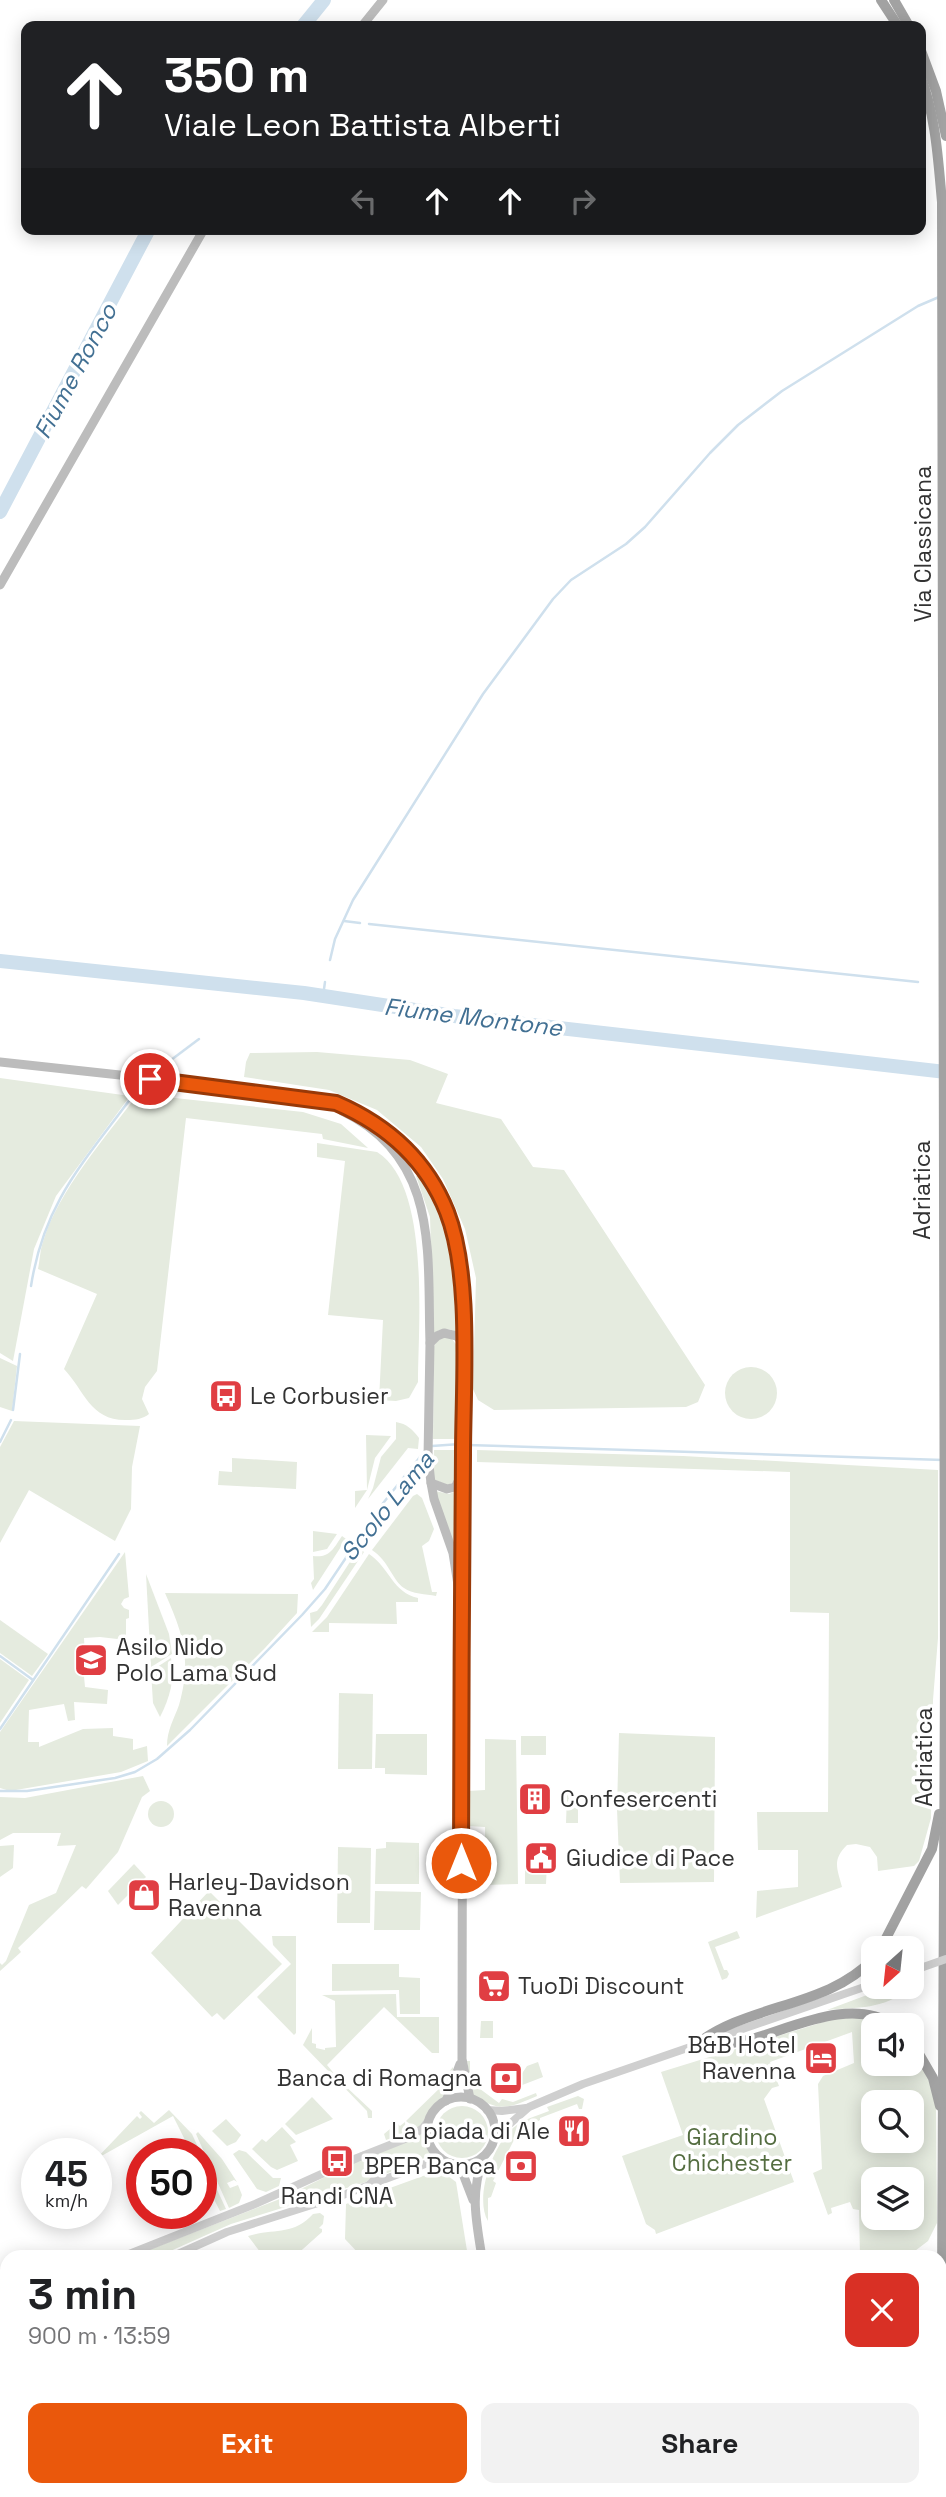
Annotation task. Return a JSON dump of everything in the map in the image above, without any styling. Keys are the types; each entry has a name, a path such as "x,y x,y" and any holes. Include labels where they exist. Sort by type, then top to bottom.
{"highway":[{"path":"881,0 895,21"},
{"path":"894,0 906,21"},
{"path":"926,64 936,91 946,136"},
{"name":"Via Classicana","path":"926,90 935,132 942,202 943,1016"},
{"name":"Adriatica","path":"942,2250 945,1676 943,1016"},
{"path":"887,1936 932,1849 939,1824 940,1691 945,1676"},
{"path":"693,2047 727,2025 806,1998 849,1980 861,1970"},
{"path":"693,2047 719,2046 749,2040 843,2013 861,2014"},
{"path":"924,2063 933,2078 943,2115"}],"main road":[{"path":"366,21 383,0"},
{"path":"0,585 201,235"},
{"path":"0,1062 175,1081 336,1103 380,1125 400,1142 428,1176 446,1210 457,1250 463,1343 462,2059 470,2099"},
{"path":"318,1101 369,1127 390,1145 416,1188 423,1209 427,1238 430,1343 428,1457 434,1499 453,1553 462,1607"},
{"path":"430,1343 444,1333 457,1336 463,1343"},
{"path":"432,1483 447,1489 455,1488 463,1473"},
{"path":"446,2101 462,2059"},
{"path":"473,2200 483,2157 495,2137 494,2122 487,2110 470,2099 458,2098 446,2101 438,2107 429,2120 428,2138 441,2158 455,2165 463,2174 473,2200 481,2250"},
{"path":"455,2165 470,2164 483,2157"}],"street":[{"path":"924,1966 946,1959"},
{"path":"487,2110 529,2107 601,2077 861,1988"},
{"path":"495,2137 529,2107"},
{"path":"139,2250 255,2204 410,2137 429,2120"},
{"path":"357,2158 369,2157 376,2164 377,2176 368,2186"},
{"path":"187,2250 227,2232 368,2186 441,2158"}],"green space":[{"path":"317,1052 410,1060 448,1074 436,1103 501,1119 533,1167 564,1170 705,1385 698,1402 686,1407 494,1410 478,1400 473,1389 476,1278 465,1229 443,1179 421,1147 377,1110 329,1090 244,1077 250,1053"},
{"path":"0,1078 130,1096 56,1196 34,1249 13,1361 0,1353"},
{"path":"138,1094 303,1112 341,1124 368,1148 323,1139 322,1134 186,1118 157,1371 145,1387 142,1399 149,1414 139,1419 127,1420 104,1416 96,1410 64,1369 97,1294 38,1269 43,1242 60,1203 84,1165"},
{"path":"317,1143 377,1152 394,1169 406,1194 414,1225 419,1293 418,1382 409,1398 396,1401 379,1400 383,1320 328,1315 345,1161 317,1157"},
{"path":"422,1174 447,1233 454,1270 459,1334 447,1329 434,1333 430,1217 416,1176"},
{"path":"440,1338 452,1339 458,1347 459,1439 433,1439 434,1346"},
{"path":"0,1358 17,1366 12,1411 0,1407"},
{"path":"751,1367 770,1374 777,1393 770,1412 751,1419 732,1412 725,1393 732,1374"},
{"path":"14,1421 140,1426 132,1467 131,1509 115,1541 29,1490 0,1543 0,1447"},
{"path":"396,1422 412,1430 419,1438 418,1449 408,1448 368,1499 381,1457 396,1439"},
{"path":"366,1435 391,1436 375,1458 367,1490"},
{"path":"434,1450 459,1450 458,1475 448,1485 433,1477"},
{"path":"477,1450 683,1456 938,1470 938,1638 933,1700 931,1818 919,1861 914,1866 878,1871 877,1857 870,1847 847,1845 838,1860 837,1869 842,1887 756,1918 757,1891 798,1887 798,1850 758,1850 757,1812 828,1812 829,1613 790,1612 790,1472 477,1462"},
{"path":"232,1458 297,1462 296,1489 218,1485 219,1471 232,1472"},
{"path":"367,1490 355,1508 355,1491"},
{"path":"459,1490 457,1555 435,1491 449,1494"},
{"path":"417,1494 422,1498 434,1529 429,1541 422,1546 432,1592 437,1592 436,1596 415,1593 404,1588 372,1550"},
{"path":"313,1531 337,1534 327,1549 313,1552"},
{"path":"342,1536 346,1539 313,1590 313,1556 327,1554"},
{"path":"359,1548 364,1552 311,1627 310,1613 317,1611 322,1605"},
{"name":"Asilo Nido Polo Lama Sud","path":"125,1552 129,1597 121,1604 129,1610 126,1640 84,1638 85,1657 95,1659 95,1665 83,1666 85,1687 108,1690 107,1704 74,1702 75,1720 68,1721 64,1704 29,1710 28,1742 39,1742 39,1747 83,1729 113,1728 113,1736 133,1739 133,1750 147,1746 148,1761 121,1772 10,1791 0,1788 0,1732"},
{"path":"369,1554 402,1591 418,1598 418,1602 396,1602 397,1624 329,1623 329,1632 312,1632 327,1617"},
{"path":"146,1574 169,1634 172,1654 151,1667"},
{"path":"165,1593 298,1594 297,1613 167,1746 169,1730 183,1689 185,1660 181,1634"},
{"path":"0,1620 48,1654 32,1676 0,1653"},
{"path":"171,1658 171,1688 160,1717 153,1703 151,1671"},
{"path":"0,1659 29,1680 0,1723"},
{"path":"339,1693 373,1694 372,1769 338,1769"},
{"path":"619,1733 715,1737 714,1882 620,1883 617,1809"},
{"path":"376,1734 427,1734 427,1775 385,1774 385,1768 375,1768"},
{"path":"521,1736 546,1736 546,1755 521,1755"},
{"path":"485,1739 516,1740 518,1884 485,1885 485,1827 468,1826 468,1791 485,1790"},
{"path":"143,1776 150,1791 142,1797 118,1852 86,1889 82,1886 18,1948 21,1952 0,1971 0,1963 2,1965 6,1961 29,1905 56,1893 76,1845 57,1846 61,1833 13,1833 0,1840 0,1797 25,1798"},
{"path":"567,1795 578,1795 578,1823 566,1823"},
{"path":"161,1801 170,1805 174,1814 170,1823 161,1827 152,1823 148,1814 152,1805"},
{"path":"386,1842 419,1843 419,1884 375,1884 376,1849 386,1848"},
{"path":"14,1845 13,1868 0,1877 0,1846"},
{"path":"338,1847 371,1848 370,1923 337,1923"},
{"path":"525,1863 547,1863 546,1884 525,1884"},
{"path":"134,1864 146,1877 118,1905 108,1891"},
{"path":"209,1891 282,1964 224,2020 217,2013 212,2017 151,1953"},
{"path":"375,1891 421,1892 420,1930 374,1930"},
{"path":"737,1931 740,1938 715,1947 724,1970 729,1974 722,1980 708,1942"},
{"path":"272,1936 296,1936 294,2035 257,1997 291,1964 273,1945"},
{"path":"332,1964 399,1964 399,1977 420,1978 420,2014 400,2014 399,1990 332,1991"},
{"path":"396,1994 397,2017 439,2017 439,2053 432,2053 384,2007 327,2065 372,2111 372,2118 368,2118 367,2111 303,2045 312,2028 312,2043 316,2044 316,2048 325,2050 336,2047 335,2001 322,1995"},
{"path":"861,1997 892,1999 860,2008 827,2010"},
{"name":"Giardino Chichester","path":"843,2016 861,2018 861,2076 924,2076 924,2070 930,2080 936,2107 937,2223 928,2241 916,2250 860,2250 859,2210 853,2209 850,2202 831,2208 832,2213 828,2215 813,2173 822,2169 818,2084 823,2076 854,2063 852,2032 770,2062 779,2086 772,2088 764,2099 794,2182 656,2234 655,2230 646,2224 622,2156 683,2135 661,2072"},
{"path":"481,2021 493,2021 493,2038 480,2038"},
{"path":"467,2061 470,2061 470,2074 475,2079 472,2083 499,2103 502,2099 513,2102 536,2093 537,2096 505,2107 483,2101 473,2095"},
{"path":"538,2062 543,2077 512,2089 505,2085 513,2071 521,2075 527,2066"},
{"path":"453,2067 453,2078 442,2099 433,2105 423,2124 410,2133 410,2124 406,2121 444,2084 442,2080"},
{"path":"578,2096 584,2099 582,2109 579,2109 577,2104 540,2118 529,2127 522,2139 516,2136 493,2181 496,2183 491,2197 488,2198 488,2221 484,2211 484,2186 493,2159 506,2136 521,2122 549,2111 547,2107"},
{"path":"312,2097 333,2119 296,2135 285,2124"},
{"path":"462,2106 472,2108 480,2114 486,2122 486,2142 480,2150 472,2156 462,2158 452,2156 444,2150 438,2142 436,2132 438,2122 444,2114 452,2108"},
{"path":"169,2110 194,2138 184,2138 173,2116 134,2138 126,2138 126,2142 112,2150 112,2142 137,2116 140,2119 142,2117 139,2113 141,2111 154,2123"},
{"path":"226,2119 241,2135 236,2142 227,2146 212,2131"},
{"path":"405,2122 406,2133 386,2140 384,2134 397,2123 400,2126"},
{"path":"282,2127 296,2142 290,2145 298,2161 277,2170 252,2149 262,2139 266,2142"},
{"path":"424,2131 432,2155 383,2175 384,2166 374,2154"},
{"path":"239,2150 246,2152 273,2178 281,2178 279,2186 266,2192 257,2189 233,2154"},
{"path":"217,2153 237,2182 234,2180 227,2183 230,2188 238,2185 242,2195 239,2203 229,2208 217,2181"},
{"path":"361,2159 369,2162 374,2170 366,2182 231,2224 173,2250 149,2250 203,2229 217,2229 217,2223 285,2197"},
{"path":"434,2172 444,2173 456,2182 467,2250 355,2250 345,2239 346,2204"},
{"path":"217,2190 226,2209 220,2211 217,2205"},
{"path":"320,2213 324,2216 323,2224 319,2228 322,2232 302,2250 259,2250 248,2236 290,2229 313,2214"}],"waterway":[{"name":"Fiume Ronco","path":"307,21 324,0"},
{"name":"Fiume Ronco","path":"0,512 146,235"},
{"path":"330,960 335,939 353,900 483,694 553,599 571,580 626,544 645,527 738,425 782,391 918,306 939,297"},
{"path":"344,921 360,923"},
{"path":"369,924 918,982"},
{"name":"Fiume Montone","path":"0,961 304,993 454,1016 946,1072"},
{"path":"323,996 325,982"},
{"path":"159,1069 199,1039"},
{"path":"31,1286 45,1231 56,1207 82,1164 131,1098"},
{"path":"13,1410 20,1354"},
{"path":"0,1442 11,1420"},
{"name":"Scolo Lama","path":"432,1446 460,1444"},
{"name":"Scolo Lama","path":"467,1445 943,1460"},
{"name":"Scolo Lama","path":"0,1791 27,1791 115,1778 135,1772 157,1759 190,1730 325,1589 380,1507 424,1452"},
{"path":"0,1729 119,1554"},
{"path":"0,1656 33,1680"}],"place":[{"name":"Le Corbusier","path":"226,1396"},
{"name":"Asilo Nido Polo Lama Sud","path":"91,1660"},
{"name":"Confesercenti","path":"535,1799"},
{"name":"Giudice di Pace","path":"541,1858"},
{"name":"Harley-Davidson Ravenna","path":"144,1895"},
{"name":"TuoDi Discount","path":"494,1986"},
{"name":"B&B Hotel Ravenna","path":"821,2058"},
{"name":"Banca di Romagna","path":"506,2078"},
{"name":"La piada di Ale","path":"574,2131"},
{"name":"Randi CNA","path":"337,2161"},
{"name":"BPER Banca","path":"521,2166"}],"route":[{"path":"150,1079 336,1103 362,1114 380,1125 416,1159 446,1210 457,1250 462,1294 464,1517 461,1863"}]}
